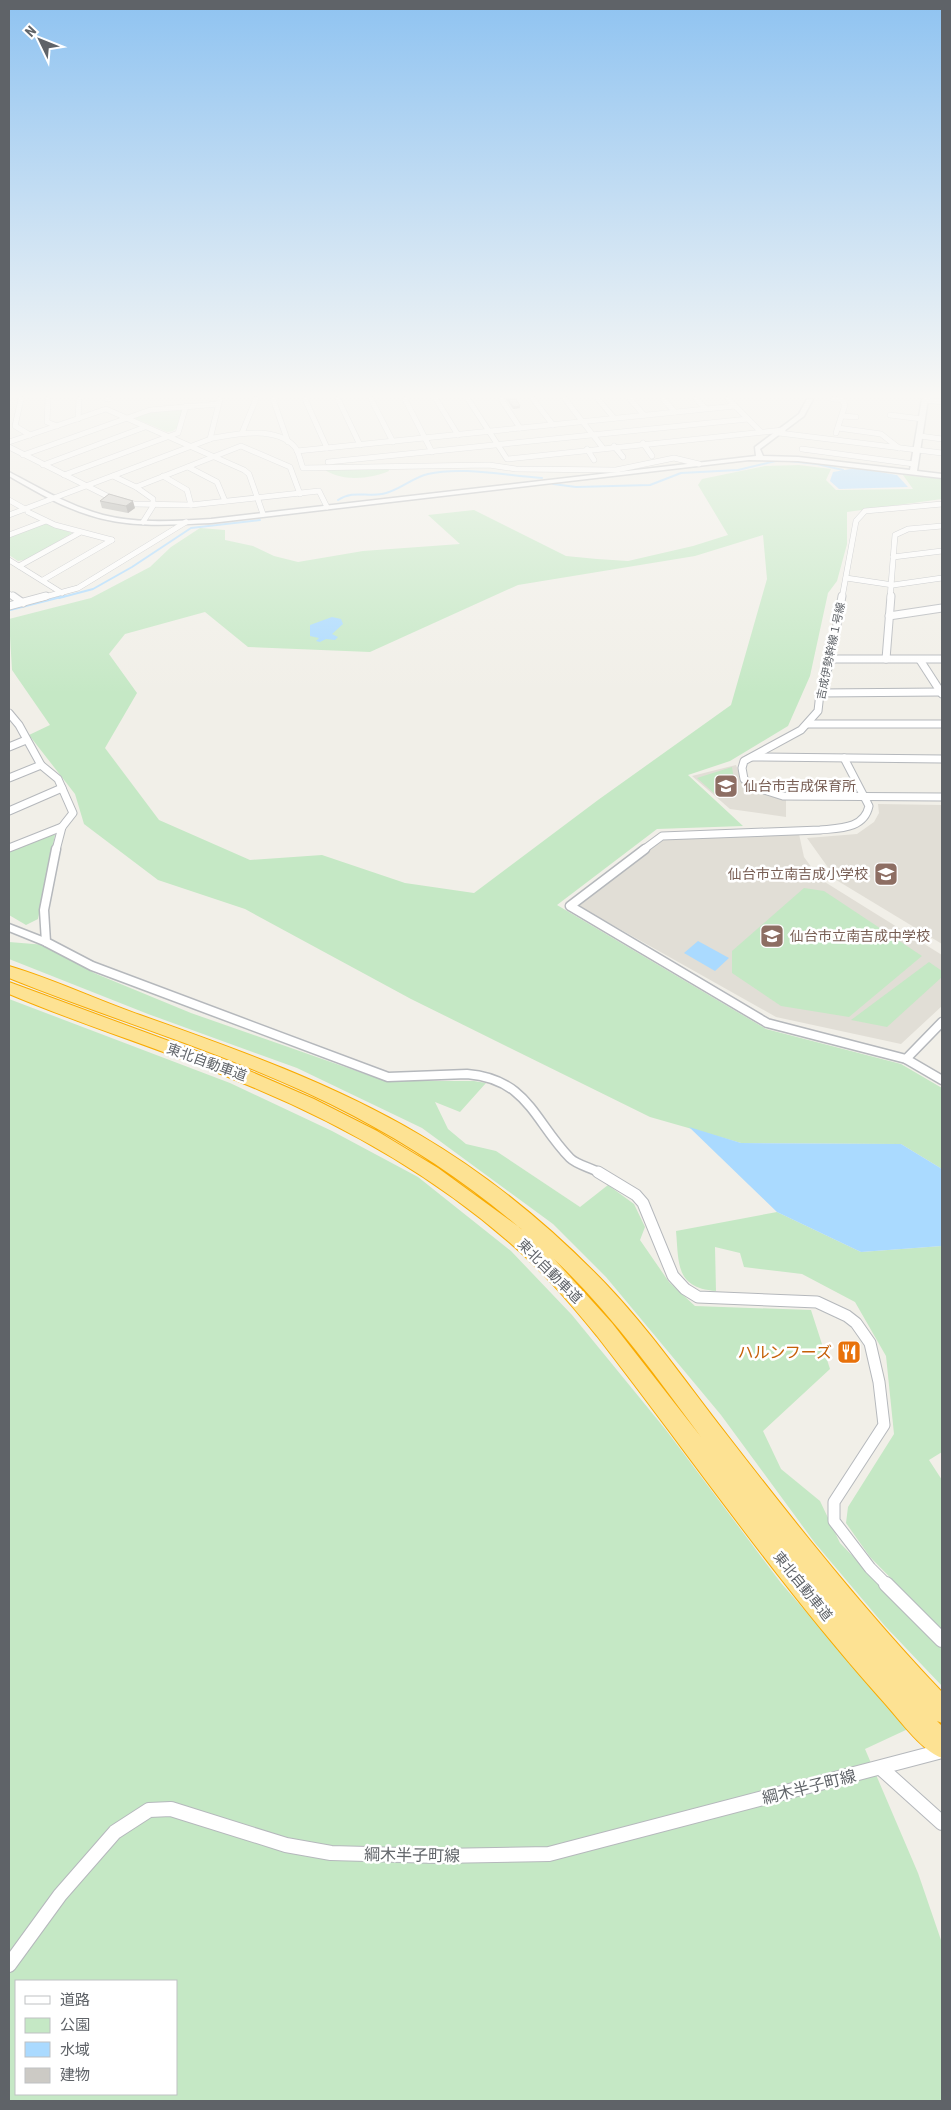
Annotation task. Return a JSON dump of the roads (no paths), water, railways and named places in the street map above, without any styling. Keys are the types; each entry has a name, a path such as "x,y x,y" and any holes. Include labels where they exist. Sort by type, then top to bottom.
{"highway":[{"name":"東北自動車道","path":"9,972 203,1043 323,1093 382,1121 429,1150 466,1174 515,1212 566,1257 616,1310 797,1545 867,1630 942,1710"},
{"name":"東北自動車道","path":"9,988 230,1070 328,1113 412,1160 450,1185 519,1239 571,1290 619,1346 772,1547 832,1622 942,1745"}],"street":[{"path":"114,497 122,501 153,506 191,505 263,497"},
{"path":"142,522 153,506 153,499 151,497"},
{"path":"189,497 191,505"},
{"path":"322,497 327,507"},
{"path":"9,516 55,498 104,518 142,522 186,522 409,497"},
{"path":"257,498 263,514"},
{"path":"9,500 46,521 79,533 112,540 43,580"},
{"name":"吉成伊勢幹線１号線","path":"808,724 818,711 820,693 831,659 856,521 860,514 865,511 942,504"},
{"path":"9,535 46,521"},
{"path":"9,606 78,588 186,522"},
{"path":"886,659 893,585 895,535 900,531 942,526"},
{"path":"19,566 79,533"},
{"path":"893,557 942,551"},
{"path":"9,560 62,593"},
{"path":"846,578 893,585 942,578"},
{"path":"9,594 23,602"},
{"path":"889,616 942,608"},
{"path":"831,659 942,659"},
{"path":"920,660 942,694"},
{"path":"820,693 942,694"},
{"path":"9,713 19,724 41,765 58,779 73,813 62,826 9,848"},
{"path":"942,724 808,724 744,761 742,768 744,778 752,786 783,796 942,797"},
{"path":"9,747 26,740"},
{"path":"753,757 942,759"},
{"path":"844,758 869,806 867,815 858,823 846,828 662,836 570,906 767,1023 906,1059 942,1080"},
{"path":"9,778 41,765"},
{"path":"9,811 62,788"},
{"path":"46,942 44,910 62,826"},
{"path":"9,927 46,942 92,966 388,1077 467,1074 479,1075 503,1083 525,1099 571,1159 625,1187 642,1203 673,1276 685,1289 698,1297 817,1302 847,1316 856,1323 870,1342 879,1382 884,1425 834,1502 834,1521 870,1568 942,1640"},
{"path":"906,1059 942,1022"},
{"path":"882,1769 942,1752"},
{"path":"882,1769 942,1823"},
{"name":"綱木半子町線","path":"9,1965 60,1895 98,1849 132,1819 159,1808 171,1809 286,1845 331,1853 438,1856 549,1854 882,1769"}],"water":[{"path":"332,617 341,619 343,624 332,634 338,637 335,640 326,639 320,642 316,641 319,638 310,636 310,625"},
{"path":"698,941 729,958 715,971 684,953"},
{"path":"689,1127 741,1143 901,1144 942,1169 942,1246 861,1252 777,1212"}],"waterway":[{"path":"338,500 343,497"},
{"path":"59,598 93,589 132,567 191,528 260,520"},
{"path":"9,610 64,596"}],"place":[{"name":"仙台市吉成保育所","path":"726,786"},
{"name":"仙台市立南吉成小学校","path":"886,874"},
{"name":"仙台市立南吉成中学校","path":"772,936"},
{"name":"ハルンフーズ","path":"849,1352"}]}
